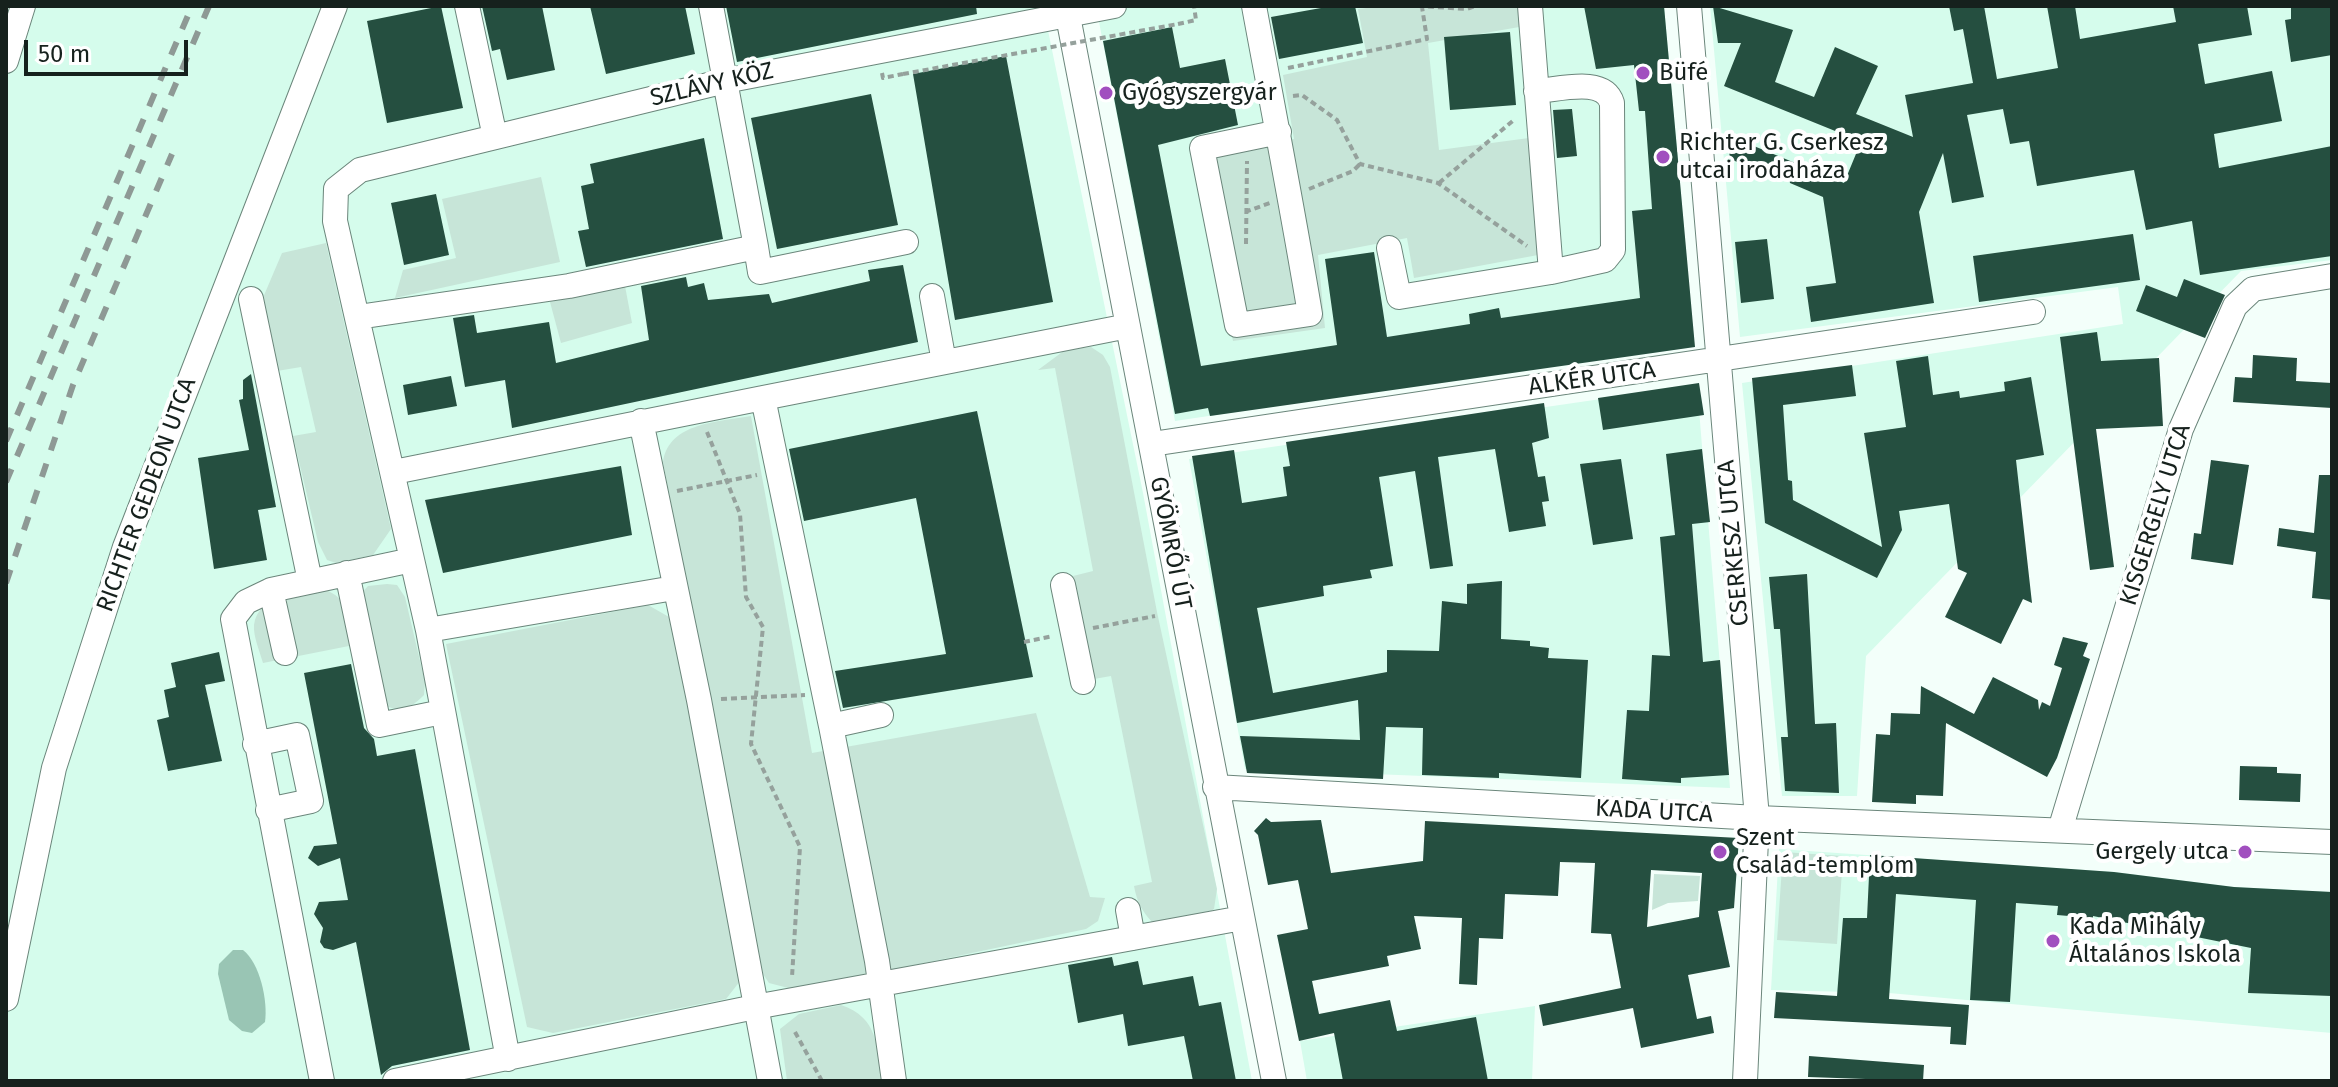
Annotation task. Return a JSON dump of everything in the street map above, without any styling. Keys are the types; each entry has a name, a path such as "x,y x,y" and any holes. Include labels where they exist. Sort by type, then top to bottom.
{"street":[{"path":"6,61 23,6"},
{"name":"RICHTER GEDEON UTCA","path":"6,999 54,768 125,547 335,6"},
{"path":"467,6 495,137"},
{"path":"711,6 760,272 906,242"},
{"name":"SZLÁVY KÖZ","path":"358,317 335,221 336,189 360,170 725,81 1067,10 1114,6"},
{"path":"1254,6 1279,132 1310,314 1237,325 1202,148 1279,132"},
{"path":"1530,6 1551,272"},
{"name":"CSERKESZ UTCA","path":"1689,6 1757,818 1745,1081"},
{"name":"GYÖMRŐI ÚT","path":"1067,10 1274,1081"},
{"path":"1389,248 1399,297 1605,260 1613,250 1612,103 1608,94 1599,88 1537,95"},
{"path":"508,1059 428,630 358,317 569,286 756,247"},
{"name":"KISGERGELY UTCA","path":"2060,830 2181,429 2235,306 2253,289 2332,276"},
{"path":"932,296 944,362"},
{"path":"251,299 310,581"},
{"name":"ALKÉR UTCA","path":"1152,444 2033,312"},
{"path":"394,472 1128,326"},
{"path":"763,398 881,984 894,1081"},
{"path":"641,421 699,700 770,1081"},
{"path":"322,1081 233,619 246,602 271,590 412,560"},
{"path":"347,573 379,725 442,712"},
{"path":"1063,585 1083,682"},
{"path":"428,630 674,588"},
{"path":"271,590 285,653"},
{"path":"831,726 881,715"},
{"path":"255,744 297,735 311,801 268,810"},
{"name":"KADA UTCA","path":"1215,787 1757,818 2332,842"},
{"path":"1128,910 1133,938"},
{"path":"395,1081 755,1007 1242,918"}],"path":[{"path":"883,78 1196,20 1194,6"},
{"path":"1267,72 1427,39 1420,6 1467,9 1475,6"},
{"path":"1272,99 1302,95 1337,120 1360,164 1438,183 1527,246 1551,272"},
{"path":"1438,183 1537,95"},
{"path":"1246,260 1248,138"},
{"path":"698,410 740,514 746,597 763,627 751,744 800,847 792,979"},
{"path":"656,496 757,475"},
{"path":"699,700 810,695"},
{"path":"795,1032 822,1081"}],"shaded area":[{"path":"6,6 1043,6 1143,493 1252,1081 6,1081"},
{"path":"1096,6 1664,6 1684,229 1645,351 1175,421"},
{"path":"1383,6 1523,6 1525,26 1428,43 1439,150 1529,138 1538,255 1414,278 1407,238 1318,255 1325,328 1233,341 1196,155 1294,139 1283,75 1367,57 1358,9"},
{"path":"1710,6 2332,6 2332,260 2241,271 1866,656 1857,796 1782,796 1742,383 2123,324 2118,287 1740,337"},
{"path":"541,177 560,262 395,298 403,270 456,258 442,199"},
{"path":"326,243 391,529 373,555 336,563 327,560 318,542 293,436 316,432 301,367 277,371 262,300 282,253"},
{"path":"625,286 632,323 561,343 550,302"},
{"path":"1091,347 1103,355 1110,367 1157,612 1217,889 1214,909 1199,920 1155,925 1137,898 1134,886 1152,882 1111,676 1094,679 1073,576 1093,571 1055,368 1038,370 1065,350"},
{"path":"1697,385 1730,788 1245,769 1189,459"},
{"path":"751,416 812,753 1036,713 1090,897 1105,898 1098,921 1086,929 796,990 769,983 763,974 663,462 667,449 685,431"},
{"path":"397,585 405,597 425,682 424,695 403,709 379,702 359,596 368,586"},
{"path":"323,589 344,604 354,645 263,663 254,625 263,607 281,597"},
{"path":"648,605 676,621 744,976 726,999 553,1033 527,1027 446,644"},
{"name":"Kada Mihály Általános Iskola","path":"1779,849 2114,872 2234,887 2332,892 2332,1033 1889,993 1771,990"},
{"path":"1783,852 1843,856 1837,944 1777,940"},
{"path":"1654,874 1700,876 1698,901 1668,903 1652,910"},
{"path":"233,950 243,950 249,956 262,983 265,1022 252,1033 242,1031 229,1020 218,974 219,964"},
{"path":"841,1005 863,1017 874,1035 883,1081 787,1081 780,1029 799,1014"},
{"path":"1535,1006 1532,1081 1307,1081 1300,1041"}],"building":[{"path":"441,6 463,108 387,123 367,21"},
{"path":"482,6 542,6 555,70 507,80 500,49 492,51"},
{"path":"590,6 685,6 695,54 606,74"},
{"path":"726,6 976,6 977,14 737,62"},
{"path":"1332,6 1355,6 1363,43 1279,59 1271,17"},
{"path":"1584,6 1664,6 1695,347 1210,416 1208,408 1175,414 1103,41 1172,27 1180,68 1225,59 1238,125 1158,145 1201,366 1337,345 1325,259 1374,252 1387,337 1470,324 1469,314 1499,308 1501,318 1640,298 1632,211 1652,209 1645,111 1639,111 1634,65 1596,69"},
{"path":"1713,6 1793,30 1775,82 1814,97 1835,47 1878,66 1856,114 1913,137 1905,95 1973,83 1963,29 1954,31 1949,6 1984,6 1997,79 2058,68 2047,6 2075,6 2080,39 2176,22 2173,6 2247,6 2252,35 2198,44 2205,84 2272,71 2282,121 2214,134 2219,168 2332,146 2332,256 2200,275 2192,221 2146,230 2134,170 2037,186 2029,141 2010,144 2003,109 1967,115 1984,197 1952,203 1943,153 1919,212 1934,303 1811,322 1806,287 1836,283 1823,197 1790,183 1788,174 1772,176 1730,159 1727,135 1844,183 1858,149 1847,144 1850,137 1724,86 1741,43 1718,43"},
{"path":"2291,6 2332,6 2332,55 2291,62 2285,20 2291,19"},
{"path":"1510,32 1516,105 1450,110 1444,37"},
{"path":"1006,56 1053,302 955,320 913,74"},
{"path":"871,94 898,225 777,249 751,118"},
{"path":"1572,109 1577,156 1557,158 1553,110"},
{"path":"704,138 723,239 586,267 578,231 589,229 581,186 594,183 590,164"},
{"path":"436,194 449,255 404,265 391,203"},
{"path":"2133,234 2140,280 1979,302 1973,256"},
{"path":"1767,239 1774,299 1741,303 1735,242"},
{"path":"903,265 918,342 512,428 505,380 465,387 453,318 474,315 477,333 549,322 556,363 649,340 641,286 686,277 688,287 704,283 708,300 769,294 772,303 870,281 868,270"},
{"path":"2184,279 2225,295 2205,338 2136,311 2146,285 2177,297"},
{"path":"2097,332 2101,361 2159,358 2163,426 2096,429 2114,567 2090,570 2060,337"},
{"path":"2253,355 2297,358 2296,381 2332,383 2332,408 2233,402 2235,377 2252,378"},
{"path":"1928,356 1933,395 1959,391 1960,398 2005,391 2004,382 2031,377 2044,455 2016,460 2032,603 2023,599 2001,644 1945,617 1967,573 1958,569 1949,504 1899,511 1902,530 1877,578 1765,523 1752,378 1852,365 1856,396 1783,405 1788,480 1792,481 1793,500 1882,547 1864,433 1906,427 1896,361"},
{"path":"251,374 276,507 258,510 267,560 214,569 198,458 249,450 239,400 243,399 243,380"},
{"path":"451,376 457,406 408,415 403,385"},
{"path":"1699,383 1704,415 1603,430 1598,398"},
{"path":"1544,403 1549,438 1532,443 1538,477 1545,476 1549,501 1542,502 1546,526 1509,532 1495,449 1438,457 1453,566 1430,569 1415,471 1379,477 1393,566 1370,570 1372,578 1323,586 1324,596 1257,608 1273,693 1387,672 1387,650 1439,651 1442,601 1467,604 1467,584 1502,581 1501,639 1530,641 1530,646 1549,648 1548,658 1588,660 1581,778 1499,773 1499,778 1422,775 1423,728 1386,727 1383,779 1247,773 1240,736 1360,740 1358,700 1237,723 1192,456 1234,450 1242,503 1287,496 1283,467 1290,466 1286,442"},
{"path":"977,411 1033,677 843,708 835,671 946,654 916,498 804,521 789,449"},
{"path":"1702,449 1710,522 1692,524 1703,662 1720,660 1729,775 1681,778 1681,783 1622,779 1627,710 1649,711 1652,655 1670,656 1660,537 1675,535 1666,454"},
{"path":"1621,459 1633,539 1593,545 1580,464"},
{"path":"2211,460 2249,465 2233,565 2191,559 2194,533 2201,534"},
{"path":"621,466 632,535 443,573 425,500"},
{"path":"2319,475 2332,475 2332,600 2312,598 2316,552 2277,546 2279,528 2314,533"},
{"path":"1807,574 1815,724 1836,723 1839,793 1785,791 1781,737 1788,737 1780,629 1774,629 1769,577"},
{"path":"2063,637 2088,643 2083,656 2090,659 2057,758 2047,777 1946,723 1943,796 1916,795 1916,804 1872,802 1876,734 1890,735 1891,713 1920,714 1921,686 1974,714 1993,677 2038,700 2039,710 2042,702 2050,706 2062,668 2054,665"},
{"path":"219,652 225,681 205,685 222,761 168,771 157,720 169,717 164,690 176,687 171,663"},
{"path":"351,664 364,728 374,739 377,756 415,749 470,1050 392,1066 381,1075 356,942 333,950 324,948 320,942 323,928 314,914 319,902 348,900 340,858 318,866 308,858 314,846 337,844 304,673"},
{"path":"2240,766 2277,767 2277,773 2301,774 2300,802 2239,800"},
{"path":"1266,818 1271,822 1321,820 1331,873 1423,861 1425,821 1739,838 1734,908 1718,911 1730,967 1688,975 1697,1019 1711,1016 1714,1033 1641,1048 1633,1008 1543,1026 1539,1005 1621,988 1611,934 1591,933 1595,863 1560,862 1558,896 1505,894 1503,939 1479,938 1477,985 1459,984 1462,918 1414,916 1421,949 1387,956 1389,966 1312,981 1319,1014 1390,1000 1397,1031 1476,1017 1488,1081 1343,1081 1334,1033 1299,1041 1277,935 1308,929 1298,880 1268,885 1258,835 1254,831","holes":["1651,870 1702,873 1699,917 1647,927"]},
{"path":"1870,855 2114,872 2234,887 2332,892 2332,996 2248,993 2251,948 2093,916 2093,923 2069,921 2069,916 2057,915 2058,906 2016,903 2010,1002 1970,1000 1976,900 1896,894 1889,999 1969,1005 1966,1045 1950,1044 1951,1027 1774,1018 1776,992 1837,996 1843,918 1867,918"},
{"path":"1112,957 1114,966 1138,961 1143,985 1193,976 1199,1006 1221,1002 1236,1081 1193,1081 1184,1036 1128,1046 1123,1014 1078,1023 1068,965"},
{"path":"1809,1056 1924,1065 1923,1081 1808,1077"}],"railway":[{"path":"6,441 192,6"},
{"path":"6,482 209,6"},
{"path":"6,583 73,385 172,154"}],"place":[{"name":"Büfé","path":"1643,73"},
{"name":"Gyógyszergyár","path":"1106,93"},
{"name":"Richter G. Cserkesz utcai irodaháza","path":"1663,157"},
{"name":"Szent Család-templom","path":"1720,852"},
{"name":"Gergely utca","path":"2245,852"},
{"name":"Kada Mihály Általános Iskola","path":"2053,941"}]}
